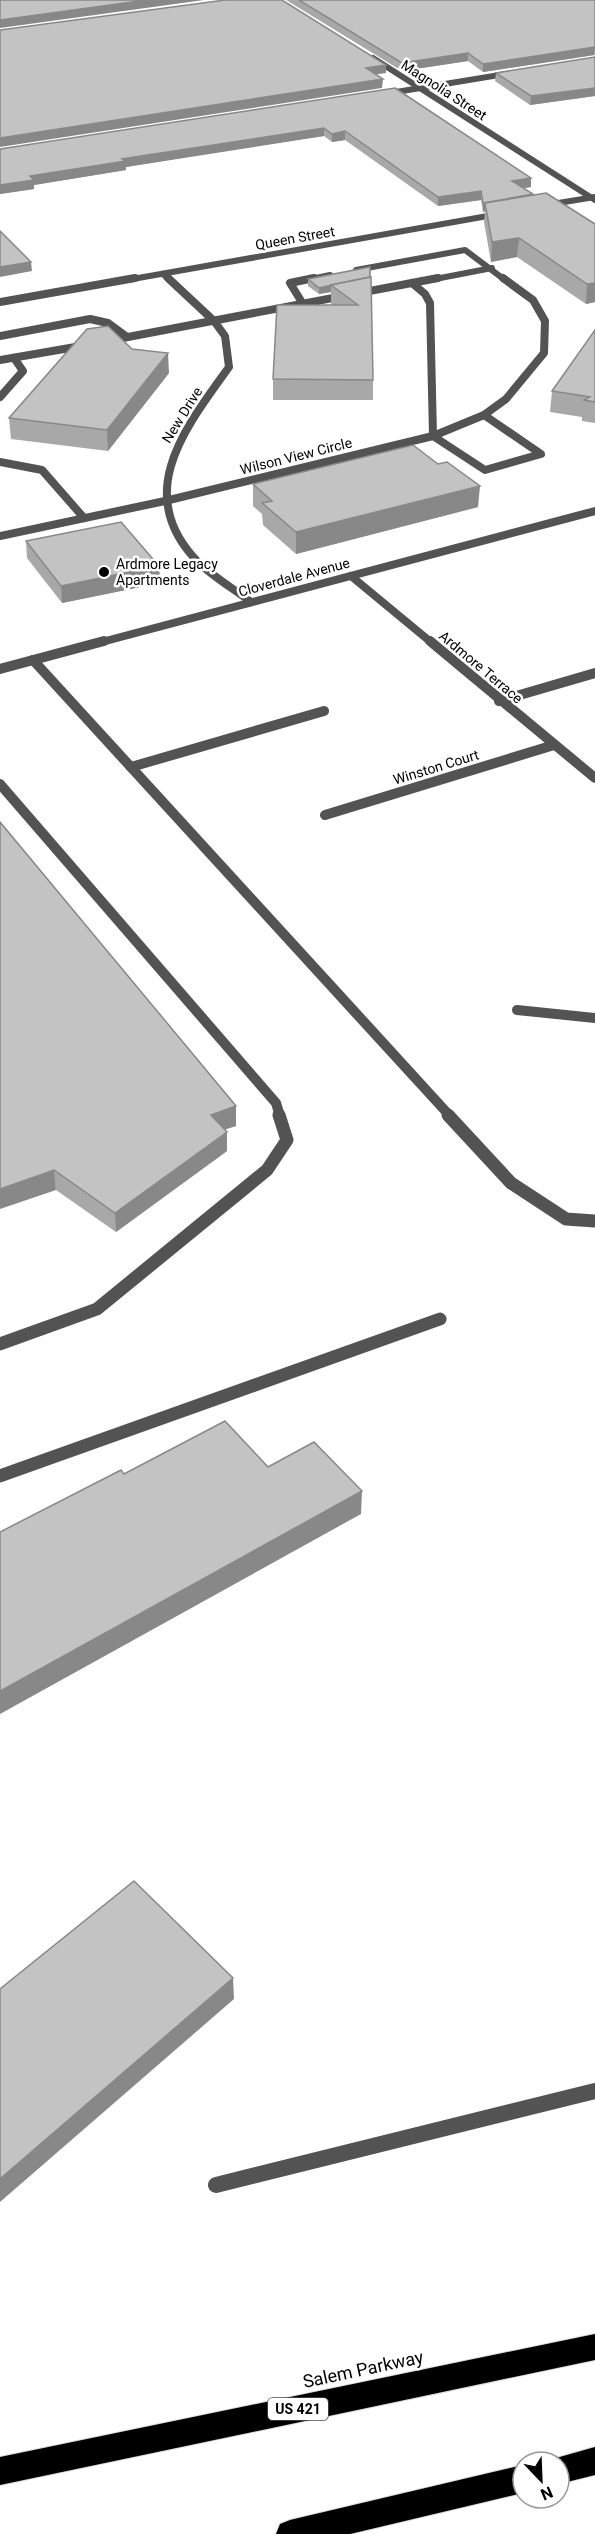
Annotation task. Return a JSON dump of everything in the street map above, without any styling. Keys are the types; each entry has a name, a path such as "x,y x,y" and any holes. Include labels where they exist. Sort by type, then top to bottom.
{"highway":[{"name":"Salem Parkway","path":"0,2471 595,2347"},
{"path":"571,2467 595,2462"},
{"path":"290,2534 511,2482"}],"street":[{"name":"Magnolia Street","path":"370,57 594,198"},
{"path":"374,95 525,71"},
{"path":"535,207 594,198"},
{"name":"Queen Street","path":"0,303 513,211"},
{"name":"Wilson View Circle","path":"0,536 165,501 433,436 484,415 506,399 544,353 545,321 533,300 465,250 348,272"},
{"path":"0,360 492,268"},
{"name":"New Drive","path":"163,274 213,321 225,336 229,368 176,448 168,468 165,501 177,532 190,553 205,568 251,602"},
{"path":"303,304 290,283 337,274"},
{"path":"412,283 425,294 430,303 433,436 485,470 541,454 484,415"},
{"path":"0,336 90,319 108,323 127,337"},
{"path":"0,397 22,371 14,358"},
{"path":"0,462 42,470 84,518"},
{"name":"Cloverdale Avenue","path":"0,669 595,511"},
{"name":"Ardmore Terrace","path":"351,576 499,701 595,778"},
{"path":"33,660 511,1183 566,1219 595,1221"},
{"path":"499,701 595,673"},
{"path":"130,767 324,711"},
{"name":"Winston Court","path":"325,815 554,745"},
{"path":"0,784 276,1103 287,1140 267,1170 97,1309 0,1344"},
{"path":"517,1010 595,1018"},
{"path":"0,1476 440,1318"},
{"path":"216,2184 595,2091"}],"building":[{"path":"0,0 147,0 0,20"},
{"path":"225,0 282,0 386,65 366,68 383,79 0,138 0,30"},
{"path":"299,0 595,0 595,47 483,64 468,53 402,63"},
{"path":"595,57 595,88 531,96 496,73"},
{"path":"395,88 531,178 512,181 533,194 483,203 481,191 438,197 345,131 332,134 324,128 122,159 126,161 30,176 34,180 0,185 0,149"},
{"path":"546,193 595,224 595,283 587,284 519,238 492,242 485,203"},
{"path":"0,231 31,262 0,267"},
{"path":"370,267 370,277 319,288 308,279"},
{"path":"371,277 373,380 273,379 277,305 358,305 331,285"},
{"path":"108,326 132,349 168,353 107,430 9,418 87,329"},
{"path":"595,330 595,402 584,400 590,397 552,391"},
{"path":"413,445 438,464 447,462 480,486 296,532 262,503 272,501 253,484"},
{"path":"121,522 159,566 61,586 26,541"},
{"path":"0,822 236,1106 211,1115 227,1132 115,1213 54,1170 0,1189"},
{"path":"225,1421 268,1467 314,1442 362,1491 0,1691 0,1532 121,1470 124,1474"},
{"path":"134,1881 233,1978 0,2179 0,1989"}],"place":[{"name":"Ardmore Legacy Apartments","path":"104,572"}]}
